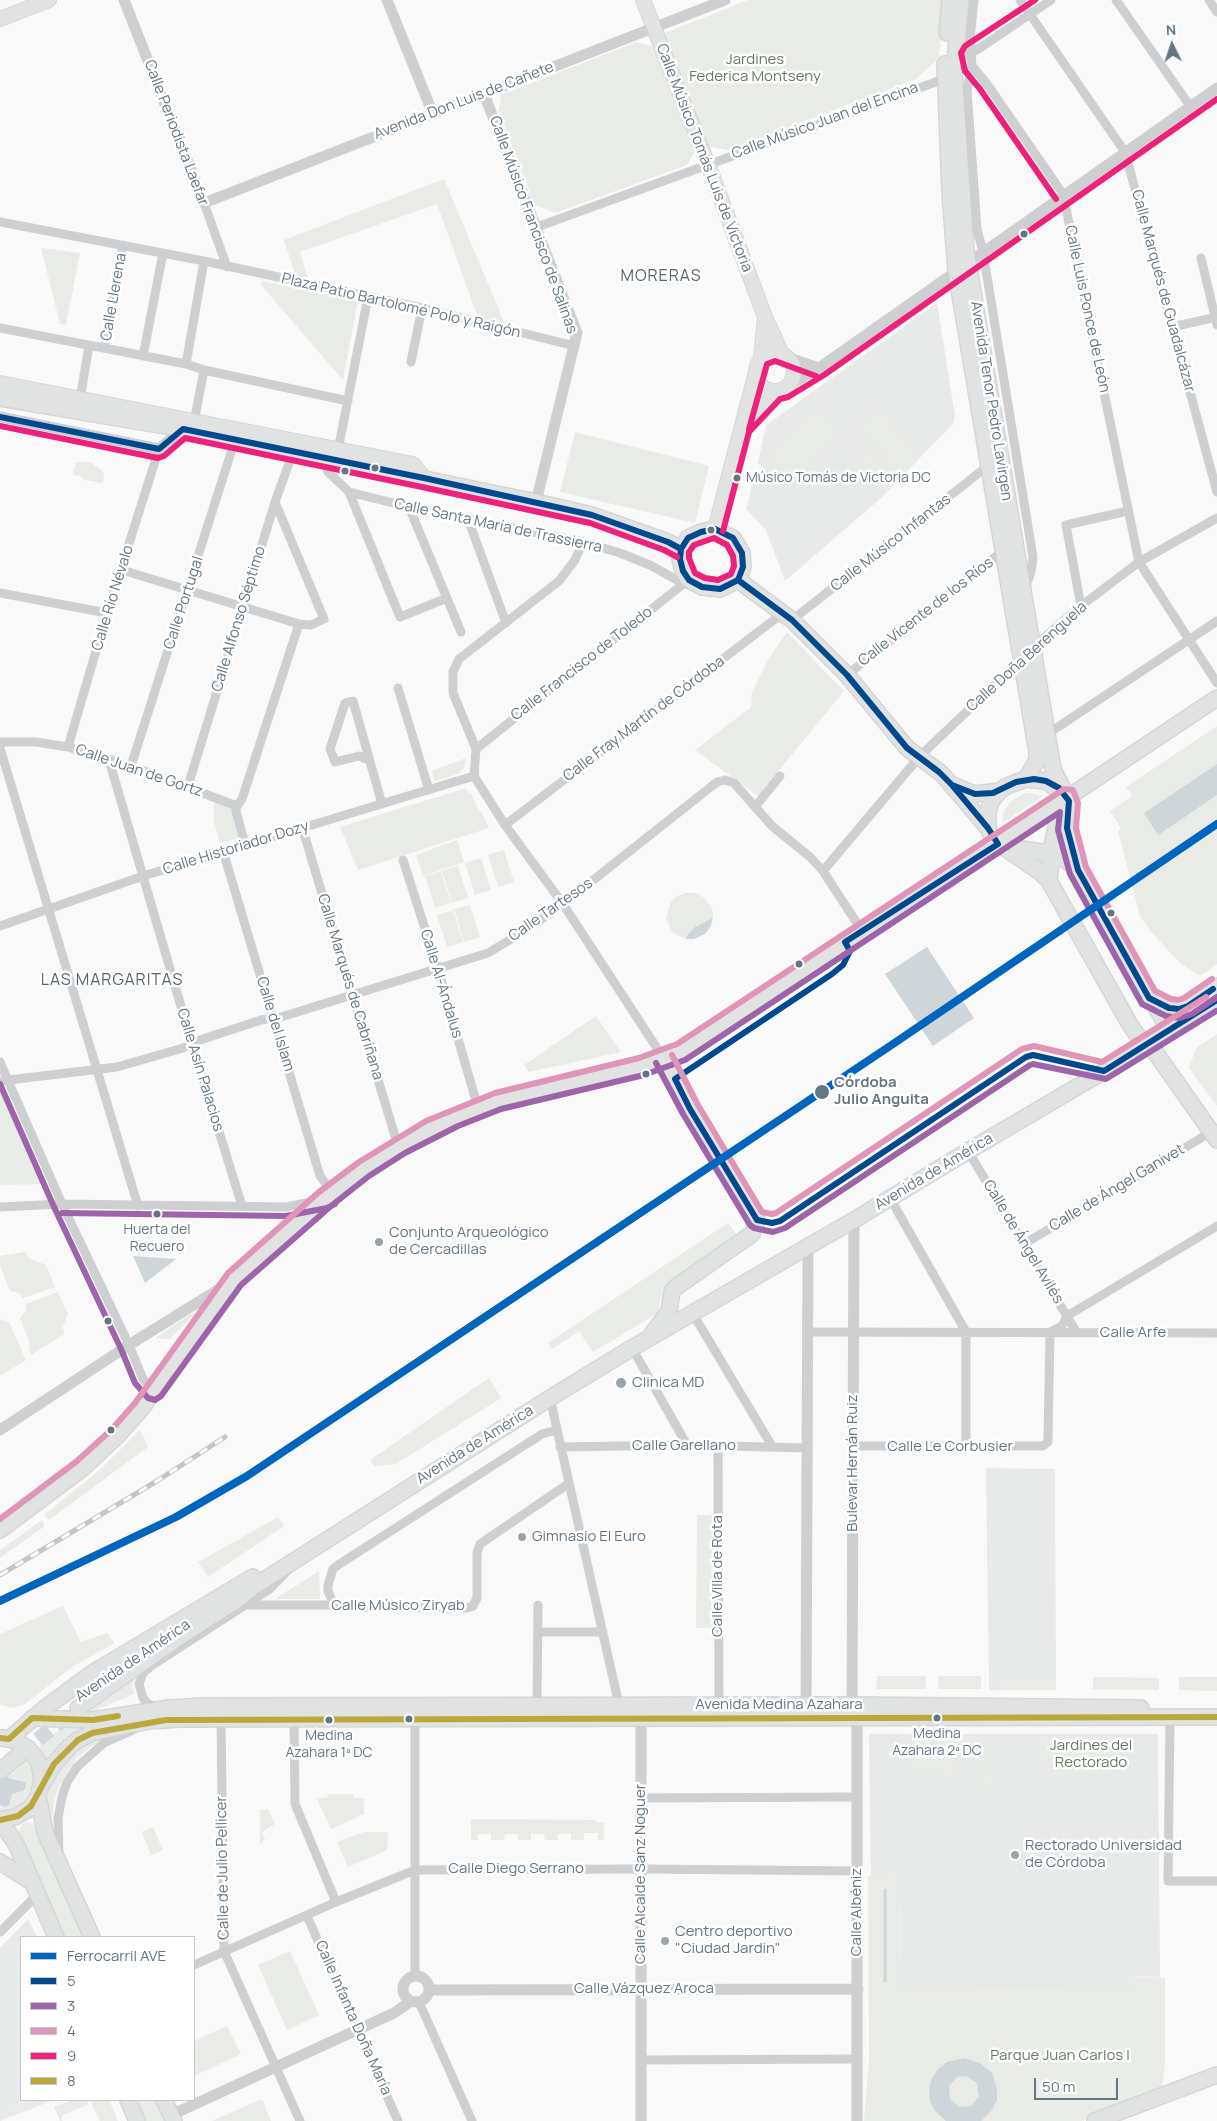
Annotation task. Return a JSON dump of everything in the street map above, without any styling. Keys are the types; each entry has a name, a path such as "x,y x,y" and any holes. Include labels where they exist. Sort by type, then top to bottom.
{"main road":[{"path":"0,19 50,0"},
{"name":"Calle Músico Tomás Luis de Victoria","path":"643,0 708,164 765,317 786,356"},
{"name":"Avenida Tenor Pedro Lavirgen","path":"948,69 950,0"},
{"name":"Avenida Tenor Pedro Lavirgen","path":"948,69 961,0"},
{"name":"Avenida Tenor Pedro Lavirgen","path":"948,69 954,70 962,267 989,465 1037,752 1037,760 1026,779"},
{"name":"Avenida Tenor Pedro Lavirgen","path":"962,267 1023,592 1046,735 1053,769 1067,797"},
{"name":"Calle Músico Tomás Luis de Victoria","path":"761,358 765,317"},
{"path":"715,529 757,365 761,358 768,354 786,356 795,371 789,385 783,390 776,391 762,386 756,372"},
{"name":"Calle Santa María de Trassierra","path":"0,383 80,399 189,426 235,440 424,478 592,515 682,548"},
{"path":"741,428 776,391"},
{"name":"Calle Santa María de Trassierra","path":"0,398 189,426 413,464 424,478"},
{"path":"715,529 733,538 742,553 743,567 738,580 720,589 702,587 686,582 680,559 682,548 688,538 701,532 715,529"},
{"path":"738,580 788,616 847,675 908,748 920,756 952,785 988,828 998,844 1040,872 1050,881 1129,1023 1170,1073 1214,1136"},
{"path":"0,1530 84,1468 123,1429 154,1391 234,1279 329,1196 401,1145 454,1118 498,1101 664,1059 681,1052 1217,698"},
{"path":"952,785 975,794 999,791 1026,779 1046,781 1059,788 1067,797 1070,805 1067,828 1078,870 1149,998 1169,1030"},
{"path":"988,828 989,808 999,791"},
{"path":"1050,881 1050,853 1057,821 1067,797"},
{"path":"998,844 1012,848 1050,853 1062,858 1078,870"},
{"path":"1149,998 1169,1008 1179,1009 1188,1006 1217,986"},
{"name":"Avenida de América","path":"72,1707 234,1602 253,1587 550,1398 632,1348 854,1220 1217,1000"},
{"name":"Avenida de América","path":"648,1339 669,1310 672,1291 752,1234 757,1220 690,1109 664,1059"},
{"path":"0,1771 6,1745 32,1718 91,1674 272,1565 305,1555"},
{"name":"Avenida Medina Azahara","path":"32,1718 93,1720 169,1708 203,1706 619,1705 641,1712 1217,1708"},
{"name":"Avenida Medina Azahara","path":"0,1820 22,1814 32,1806 54,1764 78,1740 149,1712 221,1718 606,1718 641,1712 719,1705 806,1712"},
{"name":"Avenida Medina Azahara","path":"854,1712 1170,1718 1217,1717"},
{"path":"6,1745 20,1742 33,1753 41,1769 40,1791 43,1824 92,1936"},
{"path":"0,1820 16,1844 56,1936"},
{"path":"0,1862 34,1887"},
{"path":"1095,2121 1217,2075"},
{"path":"128,2101 137,2121"},
{"path":"164,2101 173,2118"}],"street":[{"name":"Calle Periodista Laefar","path":"124,0 228,267"},
{"path":"387,0 433,114"},
{"name":"Avenida Don Luis de Cañete","path":"204,203 725,0"},
{"path":"974,0 970,53 972,66 967,90 977,230 983,252 1033,557 1028,582 1023,592"},
{"name":"Calle Marqués de Guadalcázar","path":"1020,0 1125,152 1217,492"},
{"name":"Calle Músico Juan del Encina","path":"537,226 708,164 948,69 1051,0"},
{"path":"1116,0 1190,106"},
{"path":"1208,0 1217,12"},
{"name":"Calle Luis Ponce de León","path":"972,66 987,84 1063,194 1139,562"},
{"path":"789,385 819,368 1063,194 1217,88"},
{"name":"Calle Músico Francisco de Salinas","path":"484,94 537,226 577,333 536,502"},
{"name":"Plaza Patio Bartolomé Polo y Raigón","path":"0,222 204,261 422,308 575,346"},
{"name":"Calle Llerena","path":"104,348 123,245"},
{"path":"142,356 163,253"},
{"path":"1172,327 1216,320 1201,258"},
{"path":"186,364 204,261"},
{"path":"338,450 368,297"},
{"path":"411,362 422,308"},
{"path":"0,328 186,364 204,370 348,401"},
{"path":"80,399 90,346"},
{"path":"786,356 819,368"},
{"path":"0,417 159,449 189,426 204,370"},
{"name":"Calle Portugal","path":"131,766 235,440"},
{"name":"Calle Río Névalo","path":"68,747 107,613 159,449"},
{"name":"Calle Alfonso Séptimo","path":"188,786 275,502 293,452"},
{"name":"Calle Santa María de Trassierra","path":"323,459 328,472 349,492 409,507 583,542 620,553 686,582"},
{"name":"Calle Músico Infantas","path":"788,616 989,465"},
{"path":"349,492 400,617 447,598"},
{"path":"122,570 299,624 311,625 324,619 275,502"},
{"path":"409,507 462,632"},
{"path":"1081,606 1066,525 1128,511"},
{"name":"Calle Doña Berenguela","path":"822,871 920,756 1033,648 1081,606 1139,562 1217,518"},
{"path":"468,519 506,622"},
{"path":"583,542 575,560 559,581 459,659 453,672 453,693 476,749 474,776 505,825 563,904 664,1059"},
{"name":"Calle Vicente de los Ríos","path":"847,675 1004,550"},
{"path":"1139,562 1217,683"},
{"name":"Calle Francisco de Toledo","path":"476,749 686,582"},
{"path":"0,593 107,613"},
{"name":"Calle Fray Martín de Córdoba","path":"505,825 788,616"},
{"path":"1046,735 1217,621"},
{"path":"245,844 236,811 237,806 242,799 299,624"},
{"path":"398,688 429,790"},
{"path":"369,760 359,756 335,762 330,749 345,703 353,701 382,804"},
{"name":"Calle Juan de Gortz","path":"0,742 36,742 68,747 131,766 237,806"},
{"path":"0,748 138,1206"},
{"name":"Calle Asín Palacios","path":"109,760 192,1044 242,1206"},
{"name":"Calle Historiador Dozy","path":"0,926 143,876 474,776"},
{"path":"780,776 755,807 772,826 810,857 822,871 862,932"},
{"name":"Calle Tartesos","path":"4,1080 98,1071 117,1067 261,1020 352,995 488,952 523,932 563,904 717,782 725,780 734,783 755,807"},
{"name":"Calle Marqués de Cabriñana","path":"302,828 395,1136 401,1145"},
{"name":"Calle del Islam","path":"223,851 320,1176 329,1196"},
{"name":"Calle Al-Ándalus","path":"403,860 438,969 478,1108"},
{"path":"0,1062 4,1080 129,1344 143,1379 154,1391"},
{"name":"Calle de Ángel Ganivet","path":"1024,1244 1214,1136"},
{"name":"Calle de Ángel Avilés","path":"968,1151 1077,1333"},
{"path":"0,1208 62,1204 286,1207 329,1196"},
{"path":"890,1198 966,1332 966,1447"},
{"name":"Bulevar Hernán Ruiz","path":"854,1220 854,1712"},
{"path":"1050,1333 1062,1326 1067,1316 1217,1226"},
{"path":"806,1712 808,1247"},
{"path":"0,1430 129,1344 234,1279"},
{"path":"693,1314 772,1446"},
{"name":"Calle Arfe","path":"808,1332 1217,1333"},
{"name":"Calle Le Corbusier","path":"853,1446 1039,1447 1046,1444 1048,1438 1050,1333"},
{"path":"632,1348 687,1446"},
{"path":"550,1398 619,1705 606,1718"},
{"name":"Avenida de América","path":"334,1605 328,1591 328,1585 333,1569 338,1564 542,1434 557,1430"},
{"name":"Calle Garellano","path":"560,1447 772,1446 808,1448"},
{"name":"Calle Villa de Rota","path":"718,1447 719,1705"},
{"name":"Calle Músico Ziryab","path":"243,1605 334,1605 342,1607 460,1609 473,1606 477,1598 477,1552 480,1544 568,1484"},
{"name":"Avenida de América","path":"149,1712 139,1684 143,1673 150,1666 270,1589 305,1555"},
{"path":"537,1706 538,1605"},
{"path":"538,1632 603,1632"},
{"path":"59,1864 58,1818 67,1782 77,1767 104,1744 149,1712"},
{"name":"Calle Alcalde Sanz Noguer","path":"641,1712 641,2121"},
{"name":"Calle Albéniz","path":"854,1712 857,1797 857,2121"},
{"name":"Calle de Julio Pellicer","path":"221,1718 224,1951 300,2121"},
{"path":"294,1718 295,1804 336,1902"},
{"path":"415,1718 415,1976"},
{"path":"1170,1718 1168,1881 1217,1881"},
{"path":"641,1798 857,1797"},
{"name":"Calle Diego Serrano","path":"195,1965 336,1902 415,1870 641,1868 857,1871"},
{"path":"0,1932 34,1898 34,1887"},
{"name":"Calle Infanta Doña María","path":"307,1916 398,2121"},
{"path":"173,2118 276,2067 415,2002 427,1998 430,1990 427,1980 415,1976 407,1980 403,1988 406,1997 415,2002 472,2121"},
{"name":"Calle Vázquez Aroca","path":"430,1990 858,1989"},
{"path":"641,2060 857,2059"}],"shaded area":[{"path":"937,303 955,416 953,424 880,499 785,581 766,530 746,509 754,478 764,469 758,463 766,425"},
{"path":"1217,764 1217,795 1158,835 1144,813"},
{"path":"713,918 711,926 705,934 694,939 686,939 695,927"},
{"path":"927,947 974,1018 933,1046 885,974"},
{"path":"133,1256 176,1259 145,1283"},
{"path":"986,1468 1055,1469 1056,1690 989,1690"},
{"name":"Rectorado Universidad de Córdoba","path":"869,1734 1158,1734 1160,1977 1129,1976 1129,1990 906,1991 901,1987 900,1874 871,1876"},
{"path":"5,1774 9,1778 25,1782 26,1787 23,1791 12,1794 9,1805 5,1807 0,1805 0,1779"},
{"path":"28,1919 36,1936 20,1936 20,2101 22,2101 0,2110 0,1948"},
{"path":"964,2058 980,2063 992,2073 997,2089 997,2100 992,2110 981,2121 946,2121 935,2111 930,2101 929,2089 932,2078 938,2069 947,2062","holes":["967,2076 977,2083 979,2096 971,2106 960,2107 950,2099 949,2086 957,2077"]}],"green space":[{"name":"Jardines Federica Montseny","path":"748,0 944,0 939,58 916,79 728,150 707,146 663,37 665,33"},
{"path":"636,42 656,47 696,150 687,165 555,213 534,204 499,111 501,95"},
{"path":"444,179 505,324 478,318 437,204 300,252 308,280 296,277 284,240"},
{"path":"41,248 80,253 66,325 60,324"},
{"path":"262,281 358,301 343,380 261,285"},
{"path":"818,406 844,434 791,481 766,453"},
{"path":"879,408 914,447 919,458 901,477 856,427"},
{"path":"575,432 709,466 695,523 560,492"},
{"path":"870,447 896,476 882,489 856,460"},
{"path":"76,462 90,462 103,471 104,479 102,483 84,480 80,476 73,475"},
{"path":"787,632 844,691 758,796 695,750 751,707 752,692 769,658"},
{"path":"1217,726 1217,964 1200,976 1180,963 1152,933 1140,916 1118,831 1121,828 1110,811 1132,796 1126,787"},
{"path":"466,758 464,768 458,774 435,781 432,771"},
{"path":"466,788 471,793 489,828 358,870 340,827"},
{"path":"1030,793 1043,796 1002,823 1003,813 1010,802 1023,794"},
{"path":"214,800 233,809 239,838 220,843 214,821"},
{"path":"457,840 464,862 423,876 416,855"},
{"path":"504,850 514,882 498,887 488,855"},
{"path":"481,858 491,890 475,895 465,863"},
{"path":"458,866 468,898 452,903 442,871"},
{"path":"441,871 451,903 435,908 425,876"},
{"path":"685,893 696,893 703,897 711,906 713,913 713,918 688,934 686,939 673,933 666,919 670,904 674,898"},
{"path":"470,905 480,937 464,942 454,909"},
{"path":"453,910 463,942 447,947 437,915"},
{"path":"596,1016 621,1052 529,1072 524,1065"},
{"path":"1217,1034 1217,1106 1189,1068 1196,1048"},
{"path":"0,1093 4,1093 42,1184 0,1185"},
{"path":"728,1223 738,1236 663,1287 658,1313 593,1352 579,1331 552,1349 548,1343"},
{"path":"25,1252 30,1259 46,1265 55,1287 23,1298 19,1293 10,1291 0,1265 0,1256"},
{"path":"58,1292 68,1314 63,1326 64,1334 31,1355 28,1346 30,1344 20,1318 26,1311 26,1304"},
{"path":"192,1313 194,1315 170,1339 155,1338"},
{"path":"0,1319 9,1322 26,1360 0,1376"},
{"path":"489,1378 501,1398 396,1464 374,1466 370,1460"},
{"path":"140,1430 148,1447 49,1520 44,1515 102,1468"},
{"path":"697,1515 712,1515 711,1628 696,1628"},
{"path":"278,1517 284,1526 208,1577 198,1562"},
{"path":"42,1520 45,1526 0,1558 0,1550"},
{"path":"319,1571 320,1599 275,1599"},
{"path":"63,1606 81,1642 107,1633 115,1643 72,1667 25,1704 14,1708 0,1705 0,1634"},
{"path":"138,1673 132,1684 134,1694 94,1711 85,1712"},
{"path":"996,1675 1056,1675 1056,1690 996,1690"},
{"path":"877,1676 926,1676 926,1689 876,1689"},
{"path":"938,1676 981,1676 981,1689 938,1689"},
{"path":"1093,1677 1159,1678 1159,1690 1093,1689"},
{"path":"1179,1677 1217,1677 1217,1691 1179,1690"},
{"path":"64,1726 88,1729 68,1740 54,1751 47,1761 39,1746"},
{"path":"117,1733 92,1746 78,1757 67,1772 59,1786 55,1799 52,1818 52,1838 47,1804 48,1788 61,1762 90,1741"},
{"name":"Jardines del Rectorado","path":"1034,1736 1111,1736 1112,1772 1086,1772 1086,1776 1075,1776 1075,1765 1068,1754 1062,1752 1055,1753 1049,1758 1047,1764 1048,1790 1035,1791"},
{"path":"912,1737 991,1737 992,1789 982,1790 981,1765 976,1755 969,1752 956,1758 953,1777 942,1777 941,1772 911,1771"},
{"path":"25,1757 31,1768 33,1779 31,1789 21,1804 0,1811 0,1805 5,1807 12,1794 23,1791 17,1779 9,1778 5,1774"},
{"path":"328,1794 353,1794 354,1798 364,1798 364,1814 331,1829 317,1799 328,1797"},
{"path":"268,1809 275,1824 262,1832 265,1839 260,1845 260,1810"},
{"path":"471,1819 596,1820 597,1823 604,1822 604,1840 598,1840 598,1833 584,1833 584,1840 571,1840 571,1833 558,1834 558,1840 545,1840 544,1834 531,1834 531,1840 518,1840 518,1834 505,1834 504,1840 491,1840 491,1834 478,1834 478,1840 471,1840"},
{"path":"27,1822 33,1823 83,1936 63,1936 18,1833 22,1824"},
{"path":"153,1827 163,1850 151,1855 142,1832"},
{"path":"364,1832 388,1832 387,1850 348,1867 337,1842"},
{"name":"Parque Juan Carlos I","path":"900,1874 901,1986 906,1991 1129,1990 1129,1976 1165,1978 1165,2064 1162,2088 1153,2094 1082,2121 864,2121 869,2059 868,1876"},
{"path":"290,1951 319,2015 287,2030 258,1965"},
{"path":"227,2026 241,2054 195,2076 195,2041"},
{"path":"262,2099 271,2121 212,2121"},
{"path":"22,2101 51,2101 0,2121 0,2110"},
{"path":"69,2101 88,2101 89,2104 61,2116 62,2121 60,2121 54,2107"},
{"path":"90,2101 109,2101 118,2121 100,2121"},
{"path":"136,2101 156,2101 166,2121 145,2121"}],"waterway":[{"path":"885,1890 885,1981"}],"tunnel":[{"path":"20,1754 69,1714"}],"railway":[{"path":"0,1575 157,1481 225,1437"}],"rail line":[{"name":"AVE","path":"0,1601 176,1517 247,1476 893,1044 1217,824"}],"transit line":[{"name":"9","path":"1035,0 965,46 961,53 965,71 980,89 1056,199"},
{"name":"9","path":"723,531 749,432 780,399 788,397 824,375 1217,99"},
{"name":"9","path":"749,429 767,364 775,361 816,376"},
{"name":"5","path":"0,417 159,449 183,429 424,478 592,515 668,542 681,549"},
{"name":"9","path":"0,426 158,458 164,456 185,438 590,523 664,550 677,557"},
{"name":"5","path":"715,529 733,538 742,553 743,567 738,580 720,589 702,587 689,580 683,571 680,559 681,549 688,538 701,532 715,529"},
{"name":"9","path":"714,538 727,545 733,556 734,566 731,574 718,580 705,578 695,573 689,558 689,552 694,545 714,538"},
{"name":"5","path":"738,580 792,620 847,675 907,748 939,772 952,785 988,828 998,844 845,942 850,951 843,965 832,974 675,1079 690,1109 757,1220 772,1223 780,1221 1026,1057 1033,1055 1104,1071 1217,1000"},
{"name":"5","path":"941,774 952,785 975,794 993,793 1016,782 1034,779 1046,781 1059,788 1069,801 1067,828 1078,870 1149,998 1169,1008 1179,1009 1188,1006 1213,989"},
{"name":"4","path":"0,1519 77,1461 111,1430 135,1403 228,1273 319,1192 359,1162 426,1121 495,1093 639,1058 677,1044 1064,789 1073,790 1078,803 1076,828 1086,867 1155,991 1171,999 1178,1000 1212,979"},
{"name":"3","path":"0,1084 135,1383 148,1398 155,1400 161,1396 241,1285 331,1206 369,1176 405,1153 458,1126 501,1109 644,1075 685,1060 1060,812 1058,830 1070,874 1142,1004 1166,1016 1180,1018 1192,1014 1217,997"},
{"name":"4","path":"672,1055 698,1105 762,1212 772,1214 1022,1049 1034,1046 1102,1062 1206,997"},
{"name":"3","path":"656,1063 683,1114 750,1225 754,1228 773,1232 785,1228 1030,1065 1033,1064 1106,1079 1216,1011"},
{"name":"3","path":"62,1213 286,1216 327,1208 335,1204"},
{"name":"8","path":"0,1738 9,1739 32,1718 93,1720 118,1716"},
{"name":"8","path":"0,1820 18,1816 31,1806 54,1764 78,1740 92,1733 166,1720 1217,1717"}],"place":[{"name":"Músico Tomás de Victoria DC","path":"737,478"},
{"name":"Córdoba Julio Anguita","path":"822,1092"},
{"name":"Huerta del Recuero","path":"157,1214"},
{"name":"Conjunto Arqueológico de Cercadillas","path":"379,1242"},
{"name":"Clinica MD","path":"621,1383"},
{"name":"Gimnasio El Euro","path":"522,1537"},
{"name":"Medina Azahara 2ª DC","path":"937,1718"},
{"name":"Medina Azahara 1ª DC","path":"329,1720"},
{"name":"Rectorado Universidad de Córdoba","path":"1015,1855"},
{"name":"Centro deportivo \"Ciudad Jardin\"","path":"665,1941"}],"district":[{"name":"MORERAS","path":"661,277"},
{"name":"LAS MARGARITAS","path":"112,981"}]}
